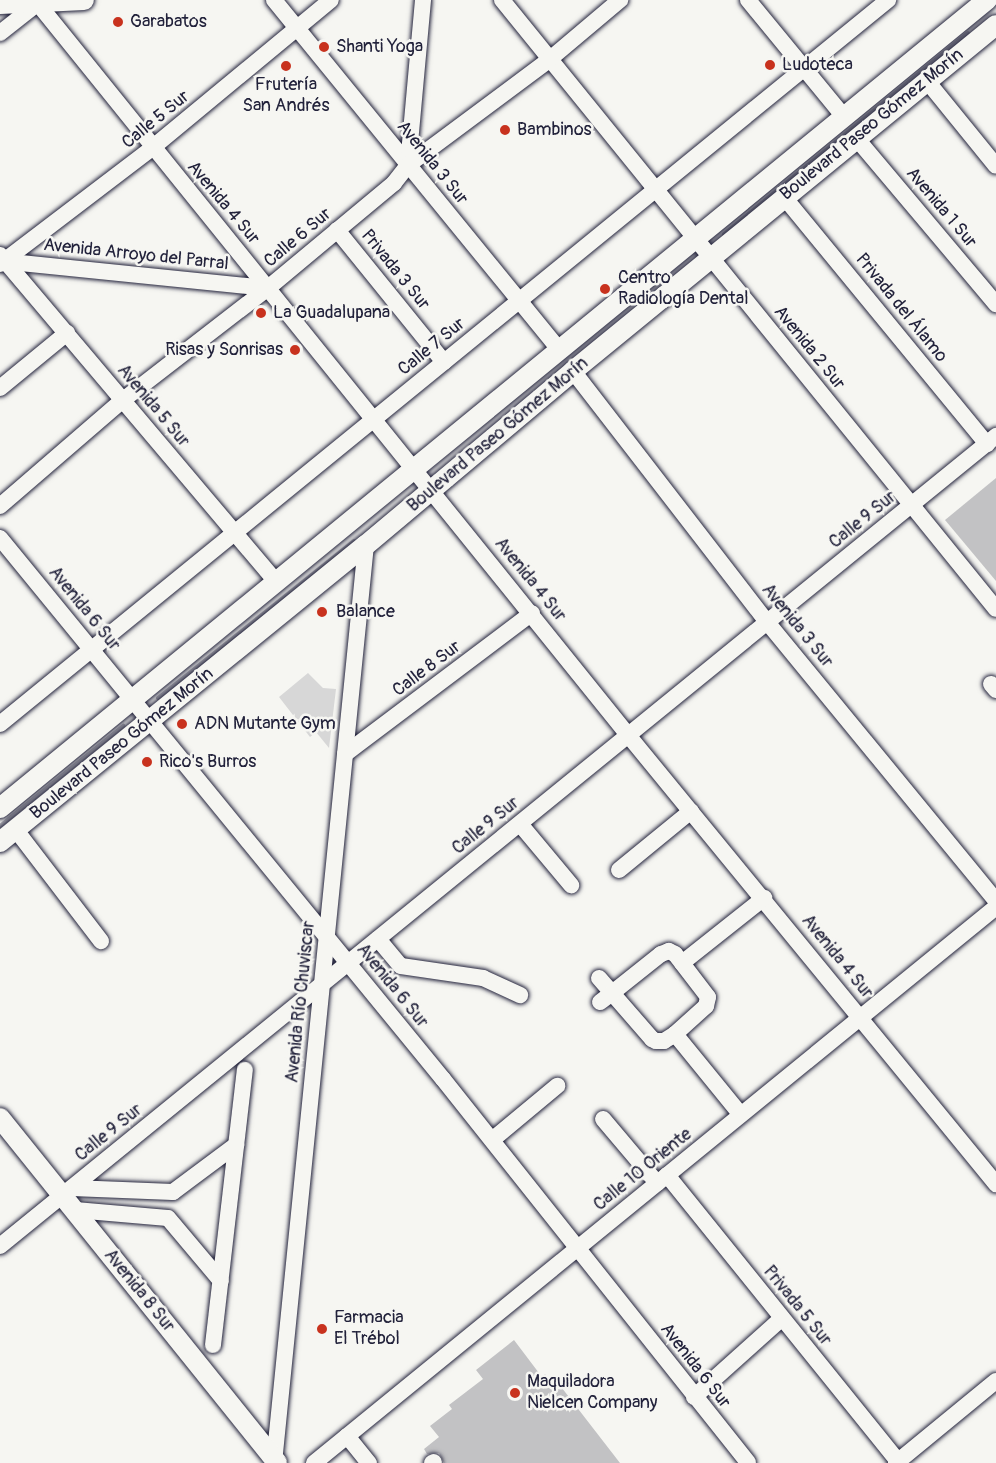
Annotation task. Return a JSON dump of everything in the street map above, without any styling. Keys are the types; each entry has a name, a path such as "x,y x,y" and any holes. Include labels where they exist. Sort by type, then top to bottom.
{"main road":[{"path":"0,4 84,0"},
{"path":"979,3 995,27"},
{"name":"Boulevard Paseo Gómez Morín","path":"0,808 560,351 979,3"},
{"name":"Boulevard Paseo Gómez Morín","path":"0,842 432,491 573,371 712,260 784,197 995,27"},
{"path":"366,545 369,527 382,496"},
{"name":"Avenida 8 Sur","path":"0,1118 69,1198 275,1462"}],"street":[{"name":"Avenida 3 Sur","path":"274,0 560,351"},
{"name":"Calle 5 Sur","path":"1,260 152,148 331,0"},
{"path":"408,165 423,0"},
{"name":"Avenida 2 Sur","path":"502,0 996,609"},
{"name":"Calle 6 Sur","path":"0,506 123,400 268,288 338,230 394,183 408,165 550,59 620,0"},
{"name":"Calle 7 Sur","path":"0,724 888,0"},
{"path":"0,33 38,1"},
{"name":"Avenida 4 Sur","path":"38,1 152,148 996,1184"},
{"path":"754,2 804,69 844,117"},
{"path":"927,81 996,166"},
{"name":"Avenida 1 Sur","path":"857,138 996,303"},
{"name":"Privada del Álamo","path":"784,197 992,440"},
{"name":"Privada 3 Sur","path":"338,230 444,362"},
{"name":"Avenida Arroyo del Parral","path":"1,260 268,288"},
{"name":"Avenida 5 Sur","path":"1,260 67,333 276,582"},
{"path":"0,388 67,333"},
{"name":"Avenida 3 Sur","path":"573,371 767,622 996,901"},
{"name":"Calle 9 Sur","path":"0,1246 69,1198 322,984 992,440"},
{"name":"Avenida 6 Sur","path":"0,538 492,1140 748,1463"},
{"name":"Avenida Río Chuviscar","path":"275,1462 366,545"},
{"name":"Calle 8 Sur","path":"345,754 532,613"},
{"path":"619,870 691,811"},
{"path":"519,824 571,885"},
{"path":"16,830 100,941"},
{"path":"682,963 764,898"},
{"name":"Calle 10 Oriente","path":"314,1463 996,907"},
{"path":"378,939 401,966 483,978 520,995"},
{"path":"599,978 606,998 656,1041 667,1039 675,1034 703,1010 708,1002 706,992 669,951 606,998"},
{"path":"675,1034 741,1115"},
{"path":"213,1345 245,1070"},
{"path":"492,1140 557,1086"},
{"name":"Privada 5 Sur","path":"603,1119 662,1179 782,1318 897,1462"},
{"path":"69,1198 173,1192 236,1145"},
{"path":"69,1198 168,1218 221,1281"},
{"path":"694,1397 782,1318"},
{"path":"897,1462 996,1381"},
{"path":"347,1436 369,1463"}],"shaded area":[{"path":"308,673 323,688 336,689 329,748 316,732 310,737 279,697"}],"building":[{"path":"996,478 996,581 945,520"},
{"name":"Maquiladora Nielcen Company","path":"514,1340 542,1377 545,1374 551,1382 555,1379 620,1463 444,1463 439,1453 427,1454 424,1449 439,1437 430,1426 452,1409 449,1405 483,1379 476,1370"}],"waterway":[{"path":"724,234 968,33"},
{"path":"158,698 354,541"},
{"path":"0,826 123,726"}],"place":[{"name":"Garabatos","path":"118,22"},
{"name":"Shanti Yoga","path":"324,47"},
{"name":"Ludoteca","path":"770,65"},
{"name":"Frutería San Andrés","path":"286,66"},
{"name":"Bambinos","path":"505,130"},
{"name":"Centro Radiología Dental","path":"605,289"},
{"name":"La Guadalupana","path":"261,313"},
{"name":"Risas y Sonrisas","path":"295,350"},
{"name":"Balance","path":"322,612"},
{"name":"ADN Mutante Gym","path":"182,724"},
{"name":"Rico's Burros","path":"147,762"},
{"name":"Farmacia El Trébol","path":"322,1329"},
{"name":"Maquiladora Nielcen Company","path":"515,1393"}]}
